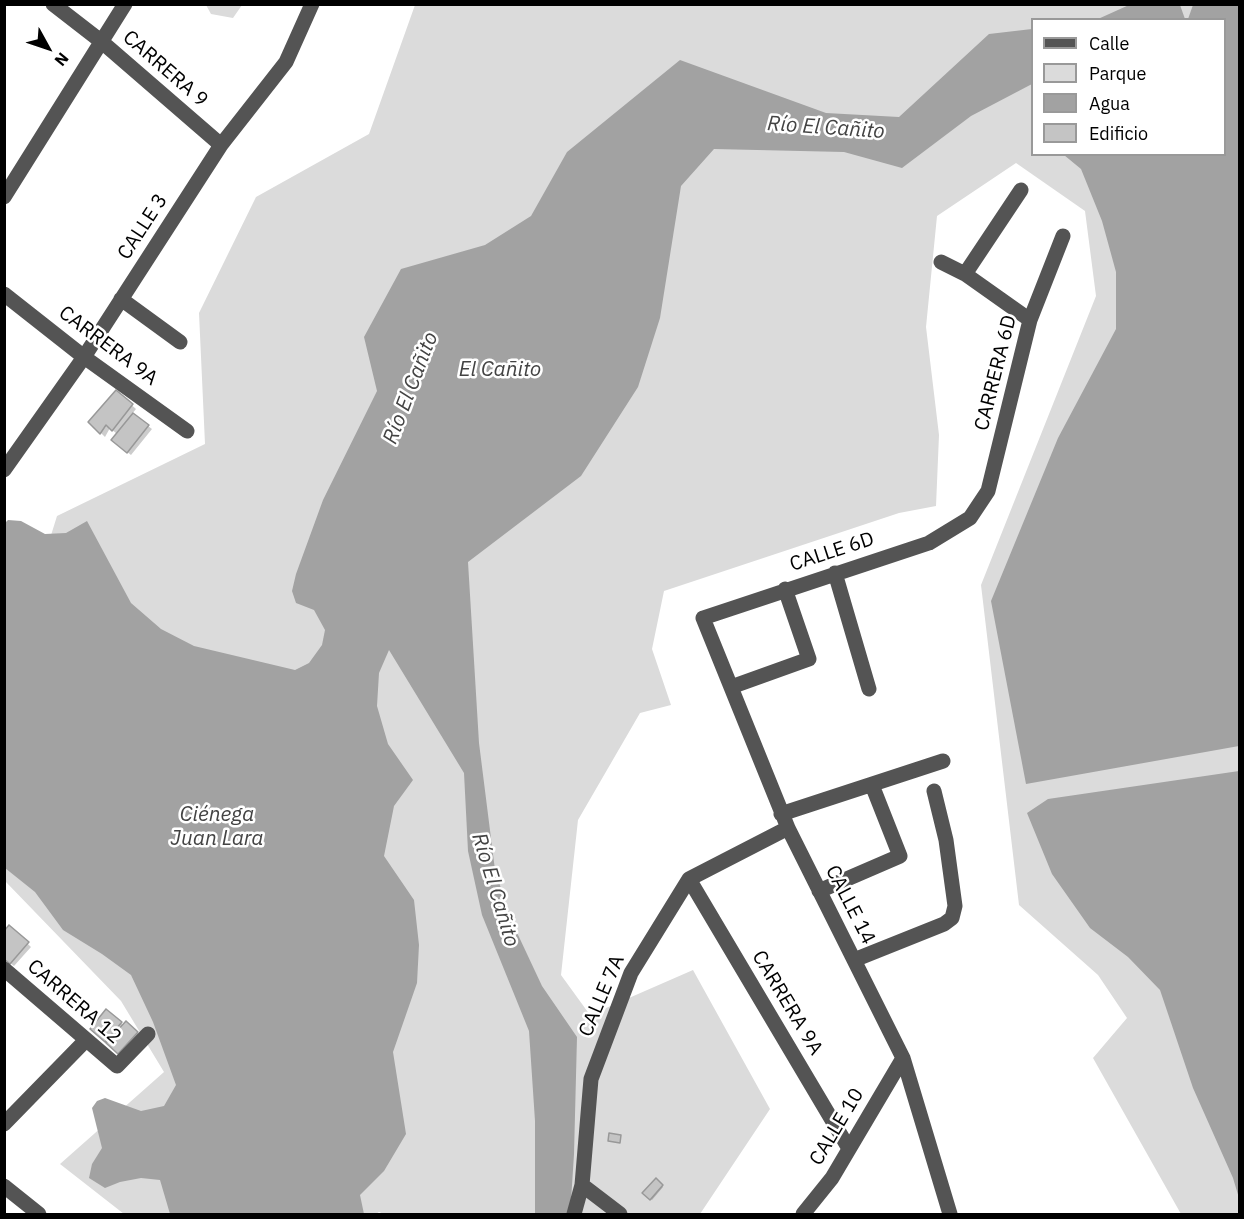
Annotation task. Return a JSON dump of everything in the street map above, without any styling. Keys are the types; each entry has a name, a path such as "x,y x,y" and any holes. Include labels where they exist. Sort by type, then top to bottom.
{"street":[{"name":"CARRERA 9","path":"53,4 102,42 221,145"},
{"path":"4,198 125,4"},
{"name":"CALLE 3","path":"4,470 84,357 221,145 286,62 312,4"},
{"path":"965,274 1021,190"},
{"name":"CARRERA 6D","path":"969,518 988,490 1030,320 1063,236"},
{"path":"941,262 965,274 1030,320"},
{"name":"CARRERA 9A","path":"4,294 84,357 187,431"},
{"path":"121,299 180,342"},
{"name":"CALLE 6D","path":"703,618 929,543 969,518"},
{"path":"835,573 869,689"},
{"path":"731,687 809,659 785,589"},
{"name":"CALLE 14","path":"703,618 784,821 903,1058 950,1215"},
{"path":"689,879 784,821 872,784 943,761"},
{"path":"819,891 900,856 872,784"},
{"path":"854,960 944,924 952,918 955,906 946,840 934,791"},
{"name":"CARRERA 9A","path":"689,879 848,1148"},
{"name":"CALLE 7A","path":"574,1215 582,1185 591,1078 631,973 689,879"},
{"name":"CARRERA 12","path":"4,969 117,1066 148,1034"},
{"path":"4,1124 86,1041"},
{"name":"CALLE 10","path":"803,1215 832,1178 903,1058"},
{"path":"582,1185 620,1215"},
{"path":"4,1186 39,1215"}],"green space":[{"path":"206,5 242,5 233,18 211,14"},
{"path":"415,5 1239,5 1239,1214 1181,1214 1093,1058 1127,1018 1098,975 1019,905 981,585 1096,296 1085,211 1016,163 937,216 926,327 939,435 936,506 899,513 664,591 652,649 671,705 640,713 578,820 561,975 590,1015 693,970 770,1109 700,1214 384,1214 379,1212 376,1214 124,1214 60,1164 164,1072 121,1001 5,881 5,683 57,516 205,444 199,313 256,197 369,134"}],"water":[{"path":"1129,5 1180,5 1185,18 1100,18"},
{"path":"1193,5 1239,5 1239,746 1026,784 991,601 1058,438 1116,329 1116,272 1102,221 1081,169 1065,156 1226,156 1226,18 1188,18"},
{"path":"1031,29 1031,85 971,116 902,168 844,152 714,149 681,186 660,318 638,387 581,476 468,562 479,743 495,870 512,922 542,986 577,1037 574,1154 568,1214 535,1214 535,1121 529,1031 482,915 468,851 464,773 389,650 379,673 377,706 388,744 413,780 394,806 384,856 414,900 419,945 417,983 393,1052 406,1134 384,1171 360,1195 364,1214 170,1214 160,1180 141,1178 105,1188 89,1178 92,1164 102,1148 92,1108 97,1101 105,1098 141,1111 164,1106 176,1085 153,1022 131,975 63,930 35,892 5,868 4,524 8,520 21,521 45,534 66,533 87,521 131,603 161,629 194,646 295,670 309,663 322,645 325,630 314,610 296,603 292,591 296,574 323,500 377,391 364,337 401,269 485,245 531,216 567,152 680,60 826,113 899,117 989,34"},
{"path":"1240,771 1239,1198 1233,1178 1193,1088 1160,990 1128,957 1090,928 1052,874 1027,813 1048,799"}],"building":[{"path":"116,390 133,404 112,431 106,425 100,434 88,422"},
{"path":"133,413 149,425 127,453 111,440"},
{"path":"9,925 29,942 10,964 4,959 4,931"},
{"path":"106,1009 122,1022 105,1042 90,1029"},
{"path":"126,1021 138,1032 118,1054 106,1043"},
{"path":"609,1133 621,1135 620,1143 608,1141"},
{"path":"656,1178 663,1185 650,1200 642,1193"}],"water label":[{"name":"Río El Cañito","path":"826,128"},
{"name":"El Cañito","path":"500,370"},
{"name":"Río El Cañito","path":"411,388"},
{"name":"Ciénega Juan Lara","path":"217,827"},
{"name":"Río El Cañito","path":"495,890"}]}
